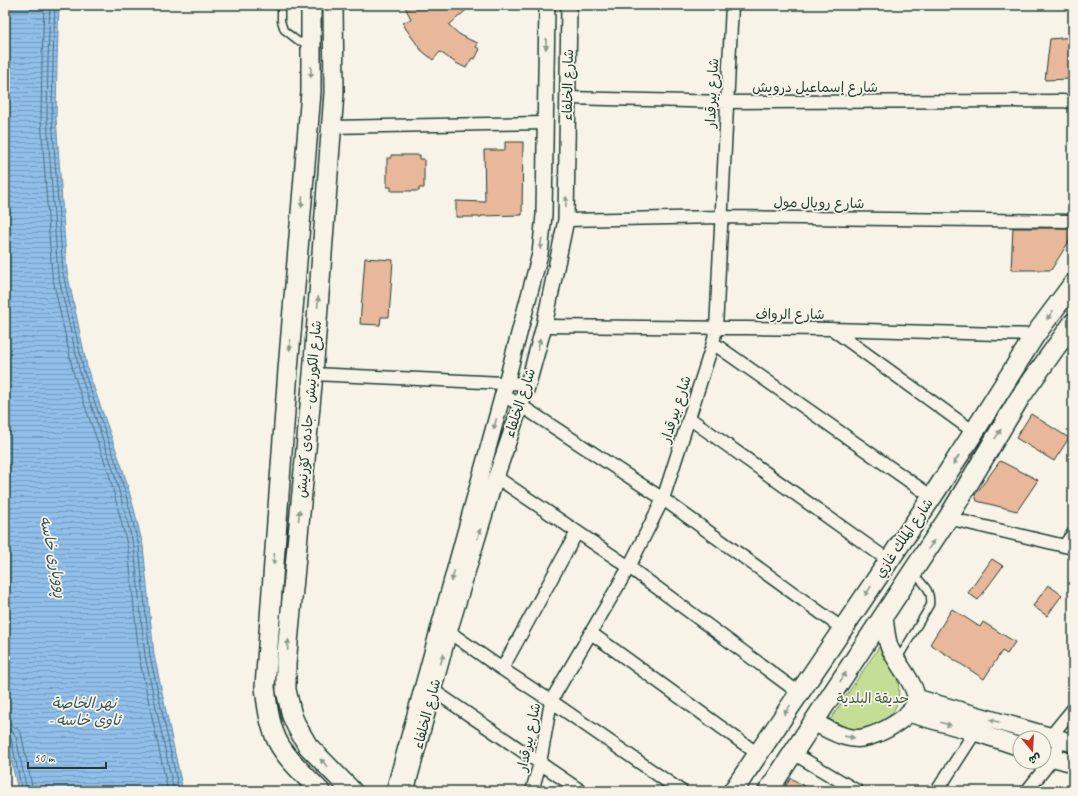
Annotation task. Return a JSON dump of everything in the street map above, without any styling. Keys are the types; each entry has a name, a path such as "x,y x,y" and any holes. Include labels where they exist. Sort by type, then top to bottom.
{"main road":[{"name":"شارع الكورنيش - جادەی کۆرنیش","path":"311,5 311,92 265,686 269,715 276,739 290,760 320,791"},
{"name":"شارع الكورنيش - جادەی کۆرنیش","path":"333,5 334,93 313,374 292,587 286,664 286,690 292,716 308,746 352,791"},
{"name":"شارع الملك غازي","path":"733,791 932,497 1036,335 1073,284"},
{"name":"شارع الملك غازي","path":"768,791 948,518 1019,399 1073,323"},
{"path":"1002,388 1019,399"},
{"path":"272,585 292,587"},
{"path":"814,722 845,737 861,738 881,732 908,713 916,698 914,689 890,647 884,616"},
{"path":"916,698 1061,740"},
{"path":"908,713 1012,744"},
{"path":"1052,757 1073,763"}],"street":[{"path":"394,791 505,389 534,282 540,254 544,215 547,5"},
{"name":"شارع الخلفاء","path":"406,791 449,632 496,477 528,384 544,326 566,220 569,5"},
{"name":"شارع بيرقدار","path":"532,791 540,763 551,701 629,567 662,499 690,418 713,343 716,328 732,5"},
{"name":"شارع إسماعيل درويش","path":"568,98 727,102 1069,100"},
{"path":"331,127 545,123"},
{"name":"شارع رويال مول","path":"566,220 721,217 1073,221"},
{"name":"شارع الرواف","path":"544,326 832,329 1036,335"},
{"path":"832,329 974,432"},
{"path":"713,343 932,497"},
{"path":"313,374 505,389 528,384"},
{"path":"505,389 520,405 662,499 843,629"},
{"path":"690,418 888,560"},
{"path":"496,477 629,567 799,693"},
{"path":"948,518 1068,547 1073,534"},
{"path":"502,669 577,532"},
{"path":"449,632 681,791"},
{"path":"591,633 758,754"},
{"path":"434,691 581,791"},
{"path":"1052,752 1061,740 1073,709"},
{"path":"937,791 975,732"},
{"path":"793,753 857,791"},
{"path":"1027,791 1040,770"}],"lane":[{"path":"281,5 284,30 298,41 311,44"},
{"path":"897,661 930,606 930,592 913,572"}],"green space":[{"name":"حديقة البلدية","path":"879,647 890,663 897,677 899,690 897,704 894,711 878,725 863,730 849,729 828,723"}],"water":[{"name":"نهر الخاصة - ئاوی خاسە","path":"5,5 59,5 56,118 67,272 88,371 123,470 143,546 154,655 183,791 18,791 5,731"}],"building":[{"path":"404,5 435,5 438,8 443,5 472,5 449,25 459,34 478,43 476,47 480,49 475,59 472,58 466,68 440,52 433,60 421,50 406,29 403,23 411,19"},
{"path":"1073,37 1073,79 1045,80 1050,39"},
{"path":"505,142 523,142 522,215 456,217 456,201 485,202 484,150 505,150"},
{"path":"391,155 420,155 420,159 424,159 424,188 419,188 419,191 391,191 391,187 387,187 387,158 391,158"},
{"path":"1013,228 1073,228 1073,235 1051,270 1011,270"},
{"path":"365,258 393,260 389,317 381,317 380,325 360,324"},
{"path":"1031,414 1069,438 1054,461 1016,438"},
{"path":"1000,461 1038,480 1017,511 977,501 975,495"},
{"path":"992,559 1003,566 978,600 968,593"},
{"path":"1048,585 1062,595 1047,616 1033,606"},
{"path":"952,609 980,627 983,622 1015,642 1007,654 1002,651 984,679 930,644"},
{"path":"791,778 812,791 782,791"}],"water label":[{"name":"ڕووباری خاسە","path":"53,557"}]}
